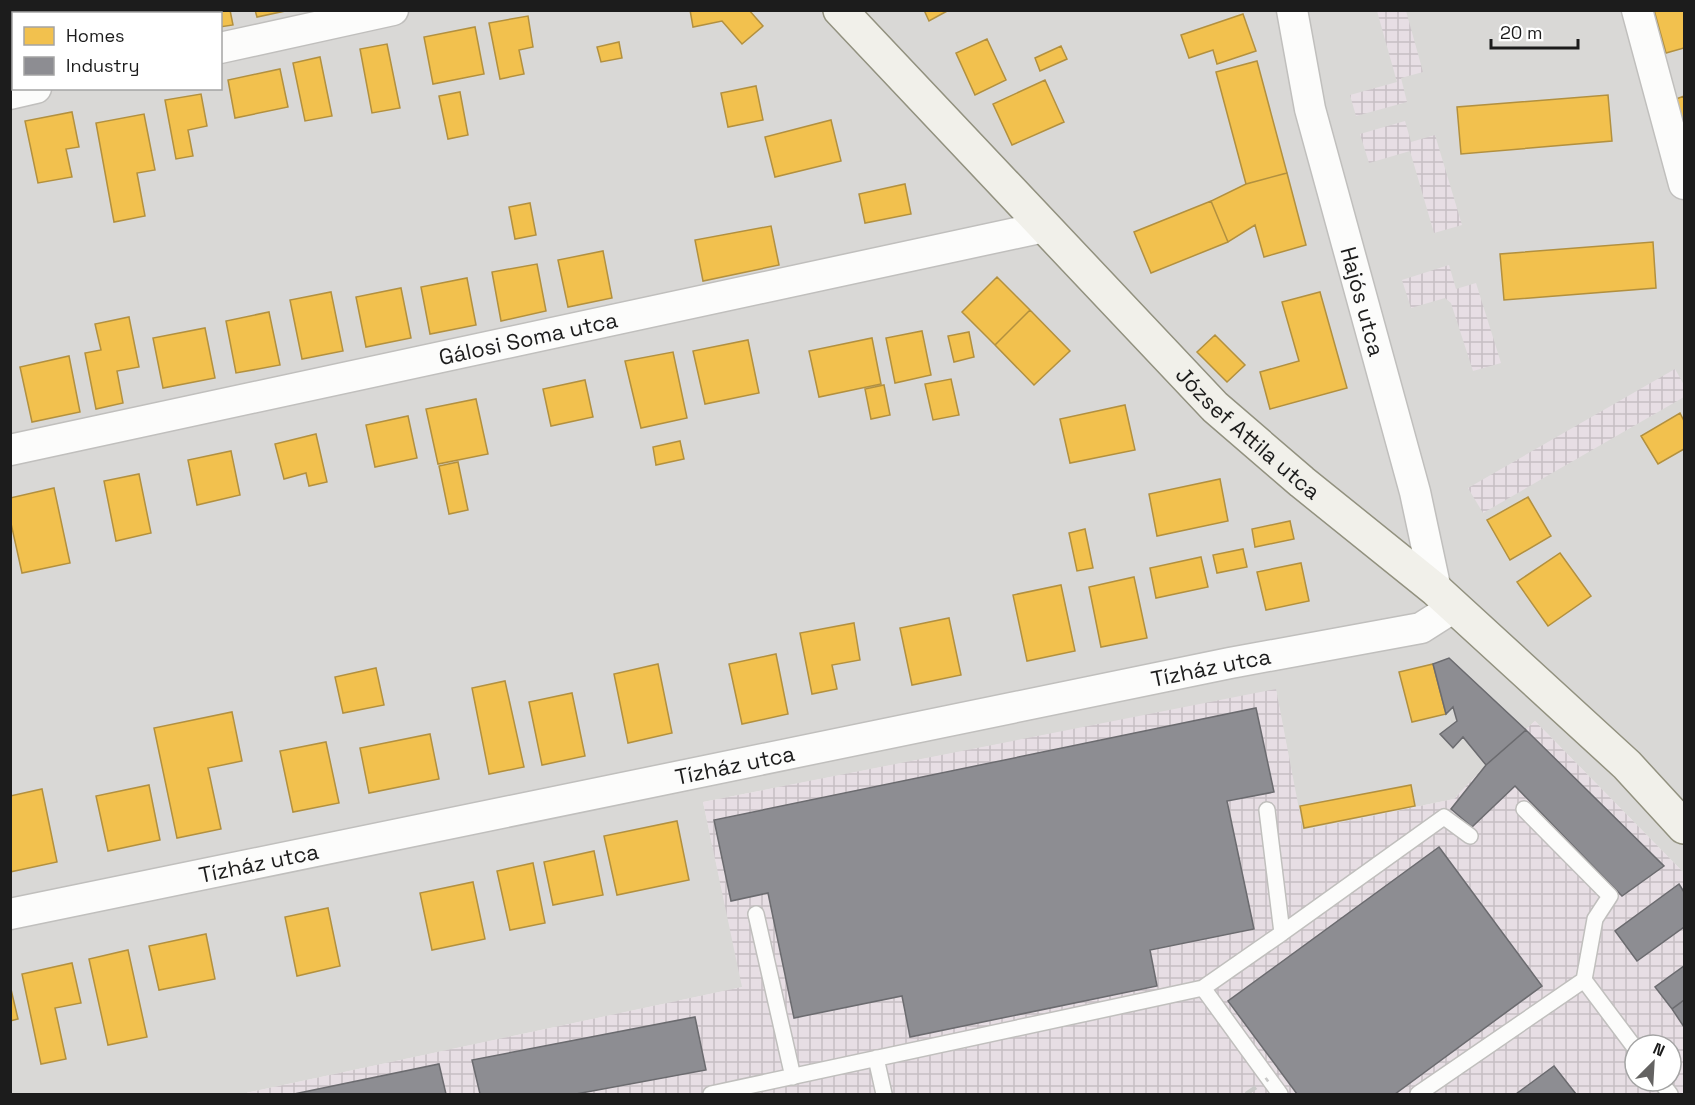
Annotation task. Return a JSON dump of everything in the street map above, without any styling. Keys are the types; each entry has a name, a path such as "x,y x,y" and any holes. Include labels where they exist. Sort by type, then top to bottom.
{"street":[{"path":"222,48 393,10"},
{"name":"József Attila utca","path":"840,10 1215,407 1302,482 1445,599 1627,765 1684,827"},
{"name":"Hajós utca","path":"1292,10 1310,109 1445,599"},
{"path":"1637,10 1684,184"},
{"path":"10,94 27,90"},
{"name":"Gálosi Soma utca","path":"10,450 1044,227"},
{"name":"Tízház utca","path":"10,914 1218,666 1421,628 1445,599"}],"lane":[{"path":"1418,1095 1584,980 1595,919 1610,896 1524,809"},
{"path":"1267,810 1282,933"},
{"path":"711,1095 1203,988 1444,817 1470,836"},
{"path":"756,914 793,1077"},
{"path":"1584,980 1624,1033"},
{"path":"1203,988 1280,1095"},
{"path":"876,1058 884,1095"}],"shaded area":[{"path":"10,11 1684,11 1684,873 1535,721 1486,765 1454,799 1302,830 1276,690 703,802 743,987 241,1094 11,1094"},
{"path":"1377,11 1406,11 1423,72 1401,78 1407,102 1356,116 1350,95 1397,82"},
{"path":"1405,121 1411,142 1435,135 1462,225 1434,233 1410,151 1369,163 1360,134"},
{"path":"1449,265 1456,289 1476,283 1501,363 1473,371 1451,303 1445,298 1411,308 1402,280"},
{"path":"1675,369 1684,385 1684,397 1483,513 1468,488"},
{"path":"1276,689 1303,830 1454,799 1486,765 1535,721 1684,873 1684,1094 241,1094 742,987 703,802"}],"building: Homes":[{"path":"10,10 21,10 22,12 12,12 12,74 10,75"},
{"path":"118,10 160,10 160,12 118,12"},
{"path":"185,10 230,10 233,25 222,27 222,12 185,12"},
{"path":"255,10 290,10 257,17"},
{"path":"690,10 749,10 763,26 742,44 722,21 693,27"},
{"path":"924,10 949,10 929,21"},
{"path":"1654,10 1684,10 1684,48 1666,53"},
{"path":"1243,14 1256,51 1217,64 1213,50 1189,58 1181,35"},
{"path":"528,16 533,47 519,50 524,74 500,79 489,23"},
{"path":"475,27 484,74 433,84 424,37"},
{"path":"987,39 1006,80 975,95 956,53"},
{"path":"619,42 622,58 601,62 597,47"},
{"path":"387,44 400,108 372,113 360,49"},
{"path":"1061,46 1067,59 1040,71 1035,58"},
{"path":"320,57 332,116 305,121 293,63"},
{"path":"1257,61 1287,173 1246,184 1216,72"},
{"path":"280,69 288,107 235,118 228,80"},
{"path":"1045,80 1064,122 1012,145 993,104"},
{"path":"756,86 763,120 728,127 721,93"},
{"path":"460,92 468,135 448,139 439,96"},
{"path":"201,94 207,126 188,130 193,156 176,159 165,100"},
{"path":"1608,95 1612,141 1461,154 1457,107"},
{"path":"1684,96 1684,130 1676,99"},
{"path":"72,112 79,147 66,149 72,177 38,183 25,121"},
{"path":"144,114 155,170 137,173 145,216 114,222 96,123"},
{"path":"831,120 841,161 775,177 765,137"},
{"path":"1287,173 1306,245 1264,257 1255,225 1228,242 1211,201 1246,184"},
{"path":"905,184 911,214 865,223 859,194"},
{"path":"1211,201 1228,242 1151,273 1134,232"},
{"path":"530,203 536,235 515,239 509,207"},
{"path":"771,226 779,265 703,281 695,240"},
{"path":"1653,242 1656,288 1504,300 1500,254"},
{"path":"603,251 612,298 568,307 558,260"},
{"path":"537,264 546,311 501,321 492,272"},
{"path":"997,277 1030,310 995,345 962,312"},
{"path":"467,278 476,325 430,334 421,287"},
{"path":"401,288 411,338 366,347 356,297"},
{"path":"331,292 343,351 302,359 290,300"},
{"path":"1320,292 1347,388 1270,409 1260,372 1299,361 1282,302"},
{"path":"1030,310 1070,351 1034,385 995,345"},
{"path":"269,312 280,365 236,373 226,321"},
{"path":"129,317 139,367 117,371 123,403 96,409 85,353 101,350 95,324"},
{"path":"205,328 215,378 163,388 153,338"},
{"path":"922,331 931,375 895,383 886,338"},
{"path":"969,332 974,357 954,362 948,336"},
{"path":"1215,335 1245,365 1227,382 1197,352"},
{"path":"872,338 881,384 819,397 809,351"},
{"path":"748,340 759,393 705,404 693,351"},
{"path":"673,352 687,418 641,428 625,361"},
{"path":"69,356 80,412 32,422 20,367"},
{"path":"951,379 959,415 933,420 925,384"},
{"path":"585,380 593,417 551,426 543,389"},
{"path":"884,385 890,415 871,419 865,389"},
{"path":"476,399 488,454 438,464 426,409"},
{"path":"1125,405 1135,450 1070,463 1060,419"},
{"path":"1680,413 1684,421 1684,449 1658,464 1641,436"},
{"path":"408,416 417,458 375,467 366,425"},
{"path":"316,434 327,482 309,486 306,473 284,479 275,444"},
{"path":"680,441 684,459 656,465 653,447"},
{"path":"231,451 240,495 197,505 188,460"},
{"path":"458,462 468,510 449,514 439,466"},
{"path":"139,474 151,533 116,541 104,481"},
{"path":"1220,479 1228,521 1157,536 1149,494"},
{"path":"54,488 70,563 22,573 10,519 10,498"},
{"path":"1528,497 1551,536 1510,560 1487,520"},
{"path":"1290,521 1294,539 1255,547 1252,529"},
{"path":"1085,529 1093,568 1077,571 1069,533"},
{"path":"1243,549 1247,567 1217,573 1213,555"},
{"path":"1560,553 1591,596 1548,626 1517,582"},
{"path":"1201,557 1208,587 1156,598 1150,568"},
{"path":"1301,563 1309,601 1266,610 1257,572"},
{"path":"1134,577 1147,638 1101,647 1089,587"},
{"path":"1061,585 1075,651 1027,661 1013,595"},
{"path":"949,618 961,675 912,685 900,628"},
{"path":"854,623 860,660 832,665 837,689 812,694 800,633"},
{"path":"776,654 788,714 742,724 729,664"},
{"path":"658,664 672,733 628,743 614,674"},
{"path":"1433,664 1446,714 1412,722 1399,672"},
{"path":"376,668 384,705 343,713 335,677"},
{"path":"505,681 524,767 489,774 472,688"},
{"path":"572,693 585,756 542,765 529,702"},
{"path":"232,712 242,761 208,768 221,829 177,838 154,728"},
{"path":"430,734 439,779 369,793 360,748"},
{"path":"326,742 339,803 293,812 280,751"},
{"path":"149,785 160,840 108,851 96,796"},
{"path":"1411,785 1415,806 1304,828 1300,806"},
{"path":"42,789 57,862 10,872 10,796"},
{"path":"677,821 689,880 617,895 604,836"},
{"path":"594,851 603,895 553,905 544,862"},
{"path":"533,863 545,923 510,930 497,871"},
{"path":"473,882 485,939 432,950 420,893"},
{"path":"328,908 340,966 297,976 285,917"},
{"path":"206,934 215,979 159,990 149,946"},
{"path":"128,950 147,1037 108,1045 89,959"},
{"path":"72,963 81,1003 55,1008 66,1059 41,1064 22,974"},
{"path":"10,985 18,1019 10,1021"}],"building: Industry":[{"path":"1449,658 1526,730 1486,765 1463,737 1453,748 1440,734 1457,721 1453,707 1446,714 1433,664"},
{"path":"1256,708 1274,792 1227,801 1254,929 1150,950 1157,986 910,1037 902,996 794,1018 768,893 731,901 714,820"},
{"path":"1526,730 1664,866 1622,896 1515,786 1472,827 1451,809 1486,765"},
{"path":"1439,847 1542,986 1395,1094 1297,1094 1228,1001"},
{"path":"1679,884 1684,892 1684,927 1637,961 1615,931"},
{"path":"1684,966 1684,1000 1672,1009 1655,987"},
{"path":"1684,1000 1684,1027 1672,1009"},
{"path":"695,1017 706,1070 576,1094 480,1094 472,1060"},
{"path":"439,1064 446,1094 294,1094"},
{"path":"1554,1066 1576,1094 1516,1094"}],"railway":[{"path":"1246,1094 1268,1079"}]}
